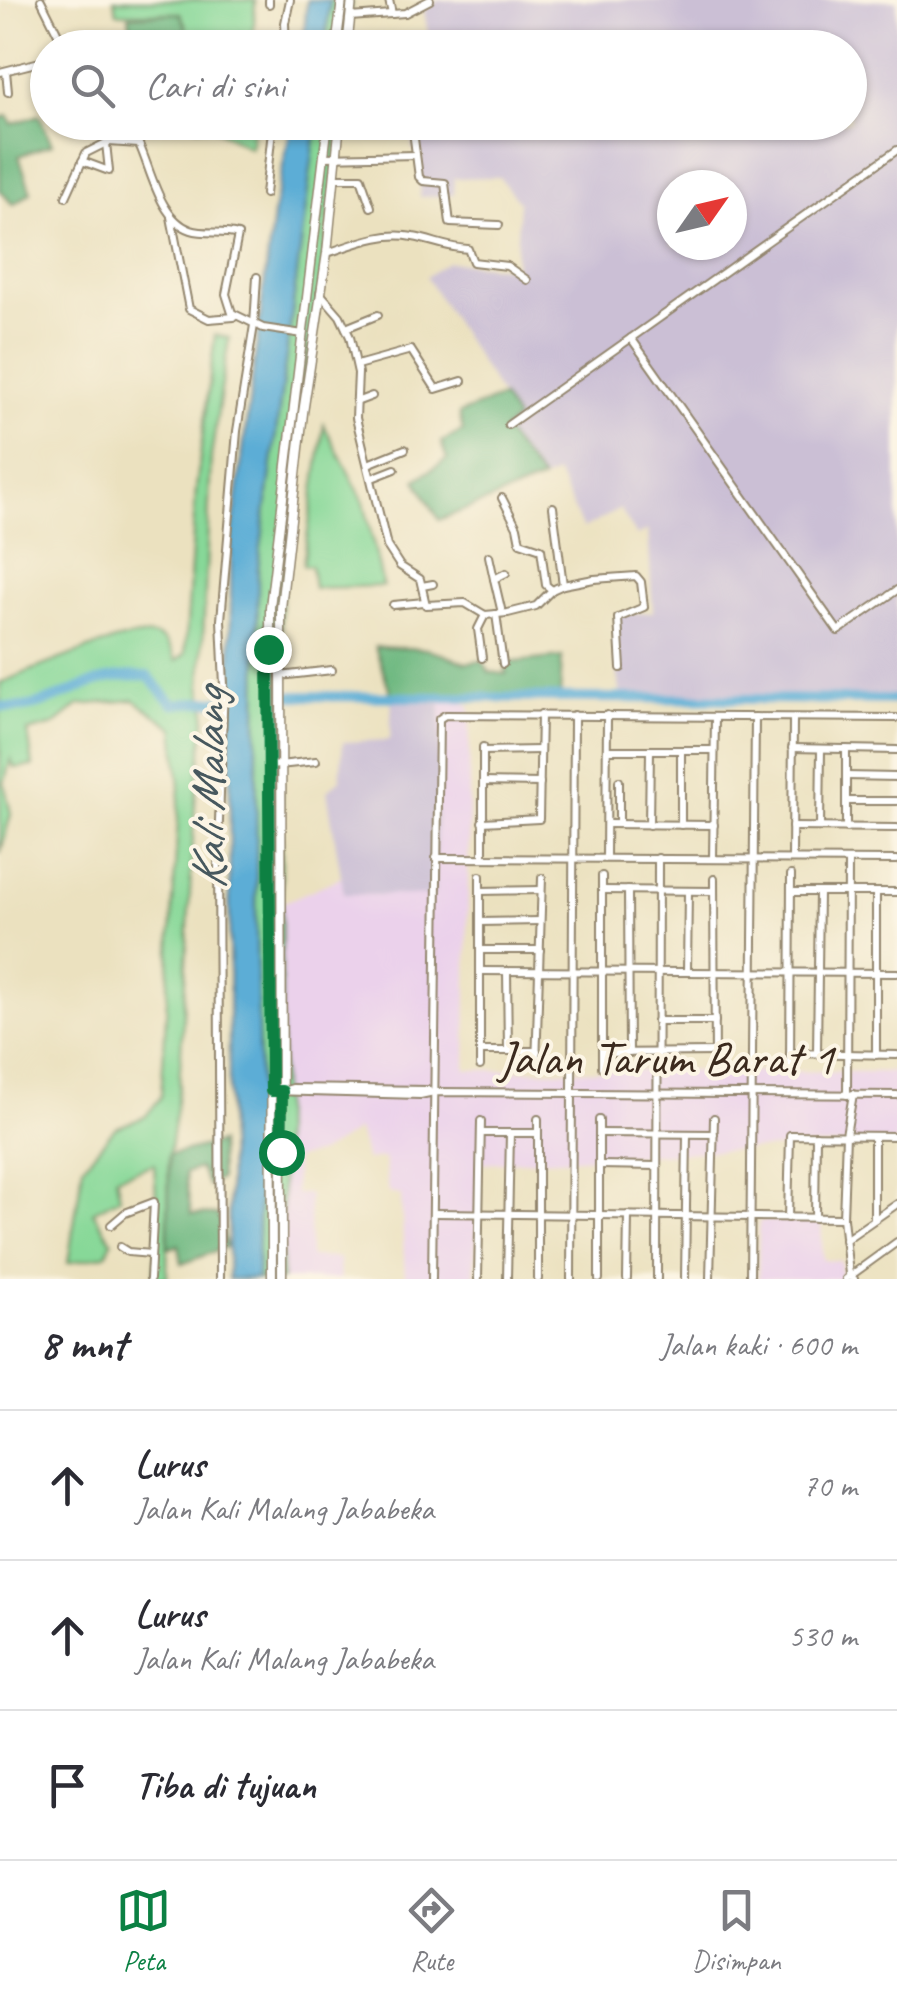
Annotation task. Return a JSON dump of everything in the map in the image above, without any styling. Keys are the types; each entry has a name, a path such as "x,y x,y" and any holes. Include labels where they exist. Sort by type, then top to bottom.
{"main road":[{"path":"338,30 342,0"},
{"path":"348,30 352,0"},
{"path":"282,1279 270,607 299,333 326,140"},
{"path":"272,1279 281,608 328,253 338,140"},
{"path":"285,472 296,472"}],"street":[{"path":"42,0 56,30"},
{"path":"285,30 290,0"},
{"path":"389,0 392,14"},
{"path":"350,17 409,12 430,0"},
{"path":"8,92 3,71 30,64"},
{"path":"265,194 270,140"},
{"path":"414,140 422,180 446,183 450,222 499,224"},
{"path":"107,142 110,181"},
{"path":"66,198 90,149 107,142 138,142 171,216 189,310 209,319 236,317 263,328 299,333"},
{"path":"508,425 897,150"},
{"path":"324,157 416,155"},
{"path":"81,161 109,171"},
{"path":"335,178 361,178 370,207"},
{"path":"171,216 192,230 238,236 226,294 227,305 236,317"},
{"path":"328,253 384,236 410,236 440,246 468,249 473,262 507,266 527,280"},
{"path":"220,1279 218,756 224,684 220,637 237,431 254,325 257,278"},
{"path":"320,293 346,328 356,365 356,418 387,546 400,566 417,577 424,602"},
{"path":"346,328 378,315"},
{"path":"631,338 838,631 897,590"},
{"path":"356,365 411,350 436,389 462,381"},
{"path":"356,402 372,396"},
{"path":"368,464 405,449"},
{"path":"372,478 395,469"},
{"path":"502,498 518,527 520,542 541,549 546,585 552,590"},
{"path":"553,507 562,585"},
{"path":"489,556 503,664"},
{"path":"494,578 506,573"},
{"path":"392,605 424,602 432,607 466,602 485,614 499,614 536,606 562,585 638,577 644,607 619,617 620,668"},
{"path":"422,586 432,584"},
{"path":"482,658 478,629 485,614"},
{"path":"269,680 332,670"},
{"path":"482,822 538,820 541,714"},
{"path":"432,1279 439,719 541,714 897,718"},
{"path":"606,858 607,714"},
{"path":"571,1279 574,715"},
{"path":"713,859 715,717"},
{"path":"750,1279 754,717"},
{"path":"792,718 792,859"},
{"path":"792,748 897,750"},
{"path":"483,857 483,749 540,750"},
{"path":"820,828 821,749"},
{"path":"846,749 846,828"},
{"path":"608,750 714,750"},
{"path":"649,825 650,750"},
{"path":"681,750 681,825"},
{"path":"270,766 316,761"},
{"path":"846,776 897,777"},
{"path":"608,781 623,781 619,824"},
{"path":"484,782 540,783"},
{"path":"846,800 897,802"},
{"path":"607,824 714,825"},
{"path":"792,827 897,828"},
{"path":"436,858 897,860"},
{"path":"657,1279 658,858"},
{"path":"848,860 850,1094 843,1218 850,1277 897,1242"},
{"path":"790,1066 791,875"},
{"path":"480,876 480,1066"},
{"path":"602,876 602,1067"},
{"path":"536,1066 542,878"},
{"path":"714,878 716,1066"},
{"path":"480,890 541,890"},
{"path":"602,890 714,891"},
{"path":"628,890 629,1053"},
{"path":"688,890 688,972"},
{"path":"792,892 897,892"},
{"path":"817,1053 819,892"},
{"path":"876,892 876,1055"},
{"path":"480,922 540,921"},
{"path":"480,950 540,950"},
{"path":"480,971 897,973"},
{"path":"507,971 508,1051"},
{"path":"657,1021 715,1021"},
{"path":"480,1052 536,1050"},
{"path":"602,1053 716,1052"},
{"path":"790,1053 897,1056"},
{"name":"Jalan Tarum Barat 1","path":"276,1091 420,1088 434,1092 897,1095"},
{"path":"710,1279 714,1118"},
{"path":"538,1119 538,1279"},
{"path":"599,1279 600,1120"},
{"path":"478,1279 481,1121"},
{"path":"482,1133 538,1132"},
{"path":"507,1279 510,1133"},
{"path":"600,1133 714,1134"},
{"path":"684,1279 686,1134"},
{"path":"788,1218 789,1135 897,1136"},
{"path":"815,1218 816,1135"},
{"path":"874,1136 874,1219"},
{"path":"600,1165 657,1166"},
{"path":"111,1225 125,1212 154,1202 150,1279"},
{"path":"844,1241 897,1204"},
{"path":"433,1213 843,1218"},
{"path":"627,1279 628,1215"},
{"path":"120,1247 151,1254"}],"shaded area":[{"path":"439,0 897,0 897,701 621,698 615,656 616,615 653,612 648,530 637,536 620,509 583,529 557,474 542,480 503,429 515,418 426,277 448,262 515,268 519,202 499,177 454,178 454,195 420,197 421,152 413,150 412,140 867,140 867,30 427,30 424,10"},
{"path":"392,697 441,697 435,896 344,894 327,791 340,779 343,742 390,740"},
{"path":"441,697 470,705 466,1070 897,1072 897,1142 480,1163 474,1279 405,1279 401,1195 388,1193 384,1158 366,1160 358,1130 320,1153 295,1159 295,1194 309,1194 310,1257 339,1258 340,1279 282,1279 280,904 342,877 344,894 435,895"},
{"path":"821,1220 823,1260 841,1261 841,1279 758,1279 759,1221"}],"green space":[{"path":"114,0 255,0 254,30 186,30 180,13 117,13"},
{"path":"330,0 352,0 349,30 327,30"},
{"path":"180,13 186,30 131,30 129,16"},
{"path":"8,116 12,124 30,118 30,140 50,140 52,144 19,156 31,192 13,205 0,190 0,118"},
{"path":"236,140 251,140 250,148"},
{"path":"315,140 338,140 281,608 282,1279 257,1279 258,569"},
{"path":"215,335 229,338 211,457 201,686 206,711 195,803 179,1087 169,1155 167,1279 154,1279 158,1226 154,1164 116,1177 120,1197 93,1212 112,1241 106,1255 68,1263 83,1166 115,1128 145,1117 161,1097 180,787 174,728 134,700 79,705 54,725 28,732 33,766 14,768 11,759 4,783 11,814 0,854 0,683 126,638 158,637 176,661 185,654 196,489"},
{"path":"502,397 516,419 503,430 542,480 439,520 416,480 447,459 441,442 463,431 459,414"},
{"path":"324,425 364,502 383,586 314,588 311,566 303,565"},
{"path":"375,647 428,649 466,663 483,661 489,672 506,674 506,663 562,657 560,697 392,697"},
{"path":"219,1143 220,1179 208,1185 199,1168 185,1173 191,1214 219,1215 226,1247 182,1264 179,1245 168,1249 169,1155"}],"water":[{"path":"307,0 330,0 327,30 304,30"},
{"path":"288,140 315,140 258,569 257,1279 228,1279 231,543 274,208"}],"waterway":[{"name":"Kali Malang","path":"0,706 26,707 106,679 136,676 148,676 173,704 224,700"},
{"path":"287,696 897,700"}],"route":[{"path":"268,649 271,1091 282,1091 281,1152"}]}
